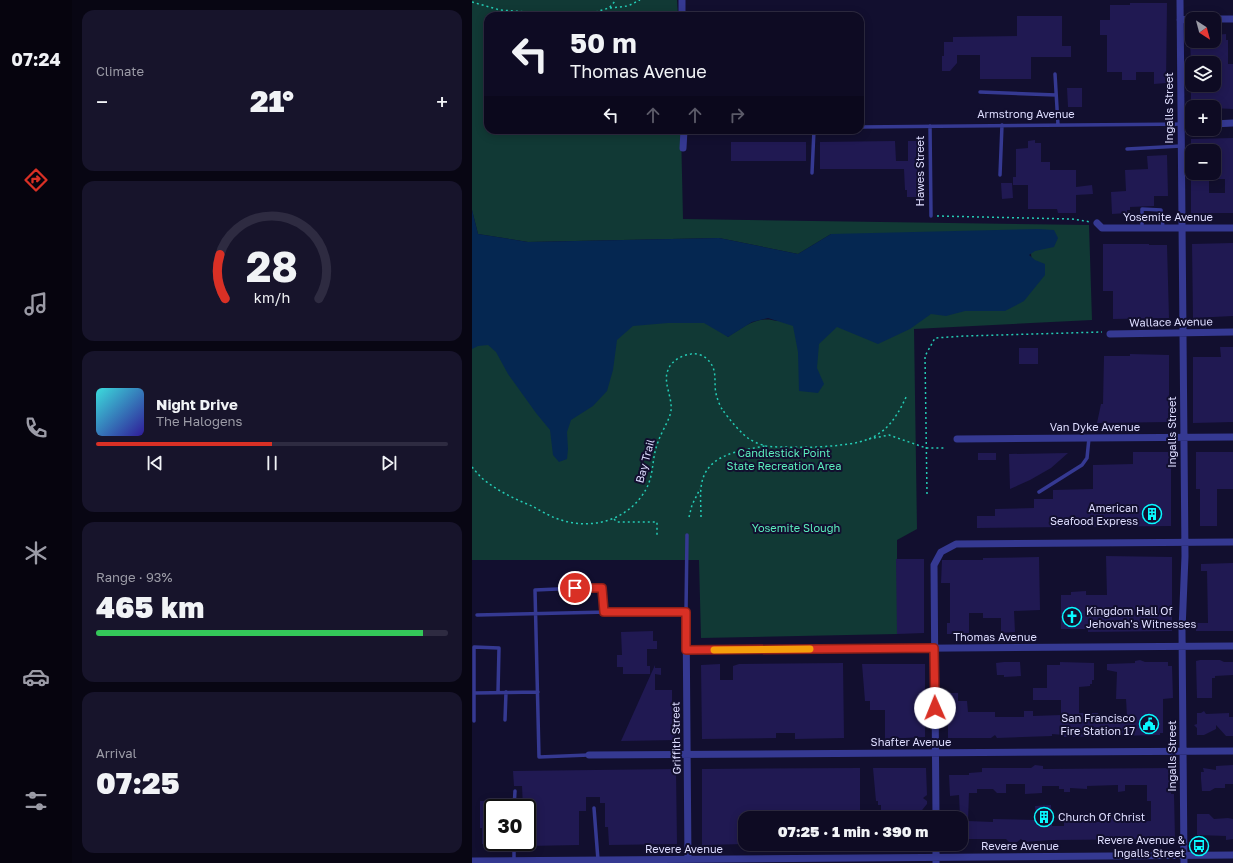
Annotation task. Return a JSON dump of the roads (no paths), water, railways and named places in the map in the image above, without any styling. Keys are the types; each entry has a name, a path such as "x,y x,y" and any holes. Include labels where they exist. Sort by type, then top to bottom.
{"street":[{"path":"682,0 682,12"},
{"name":"Ingalls Street","path":"1180,0 1184,542 1182,646 1184,859"},
{"path":"1221,19 1233,19"},
{"path":"1180,20 1185,20"},
{"path":"1221,124 1233,124"},
{"path":"684,134 684,148"},
{"name":"Yosemite Avenue","path":"1100,225 1182,229 1233,228"},
{"name":"Wallace Avenue","path":"1110,334 1233,332"},
{"name":"Van Dyke Avenue","path":"957,439 1233,437"},
{"path":"936,811 934,565 941,552 956,544 1233,542"},
{"name":"Griffith Street","path":"686,612 688,861"},
{"name":"Thomas Avenue","path":"686,650 1233,646"},
{"name":"Shafter Avenue","path":"589,755 1233,751"},
{"name":"Revere Avenue","path":"472,861 1184,859 1233,855"}],"lane":[{"path":"1055,74 1058,125"},
{"path":"980,92 1056,95"},
{"name":"Armstrong Avenue","path":"864,127 1185,124"},
{"path":"1000,175 1002,125"},
{"name":"Hawes Street","path":"930,126 931,216"},
{"path":"812,173 814,134"},
{"path":"1127,149 1181,146"},
{"path":"1142,228 1142,209 1161,210 1163,228"},
{"path":"1039,492 1082,466 1087,458 1089,438"},
{"path":"477,615 686,612 687,535"},
{"path":"589,755 539,757 535,590 602,588 604,612"},
{"path":"474,721 474,647 500,648 498,692"},
{"path":"505,720 506,692"},
{"path":"474,693 538,692"},
{"path":"514,791 514,799"},
{"path":"594,808 598,860"},
{"path":"514,851 514,861"}],"water":[{"path":"472,210 478,234 528,242 719,238 798,254 831,234 1038,229 1054,230 1058,238 1054,247 1035,251 1029,255 1035,260 1045,264 1045,275 1024,301 1005,311 965,311 946,316 931,314 910,329 878,344 837,327 819,344 817,368 824,384 818,393 799,391 798,352 793,326 768,318 752,322 728,337 704,323 668,323 633,326 617,340 613,370 607,391 593,406 571,420 567,432 567,459 559,462 553,455 550,430 508,374 496,352 488,345 478,346 472,349"}],"place":[{"name":"American Seafood Express","path":"1152,514"},
{"name":"Kingdom Hall Of Jehovah's Witnesses","path":"1072,617"},
{"name":"San Francisco Fire Station 17","path":"1149,724"},
{"name":"Church Of Christ","path":"1044,817"},
{"name":"Revere Avenue & Ingalls Street","path":"1199,846"}],"park label":[{"name":"Candlestick Point State Recreation Area","path":"784,459"},
{"name":"Yosemite Slough","path":"796,528"}]}
